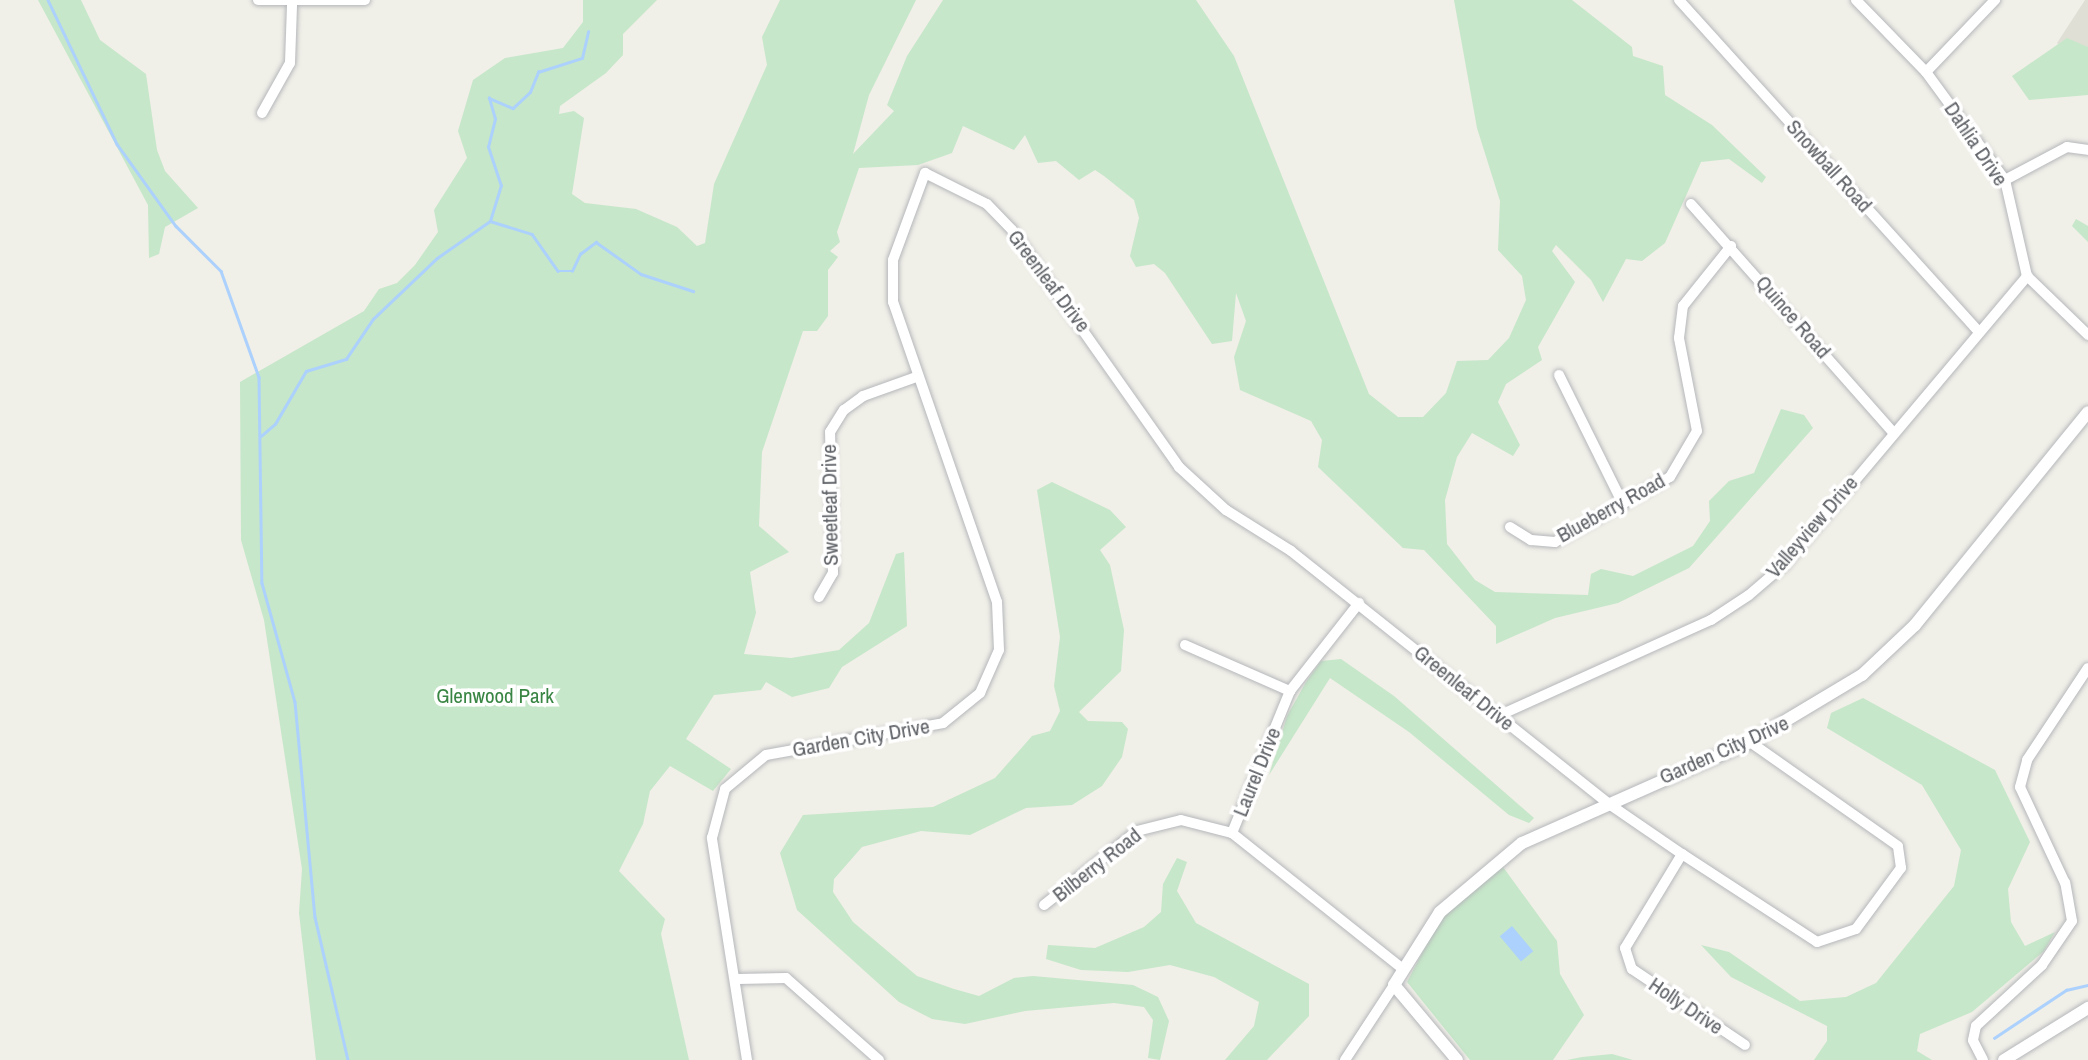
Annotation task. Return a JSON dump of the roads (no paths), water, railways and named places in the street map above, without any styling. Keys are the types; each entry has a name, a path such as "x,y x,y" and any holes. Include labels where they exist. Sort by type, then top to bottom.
{"street":[{"path":"258,0 292,5 365,0"},
{"name":"Snowball Road","path":"1679,0 1978,331"},
{"name":"Dahlia Drive","path":"1856,0 1926,72 2005,180 2027,276"},
{"path":"1926,72 1995,0"},
{"path":"262,113 290,63 292,5"},
{"path":"2005,180 2067,147 2088,150"},
{"name":"Garden City Drive","path":"747,1060 738,979 712,838 725,789 766,755 943,723 979,693 994,669 1002,626 997,602 916,377 892,279 925,173"},
{"name":"Greenleaf Drive","path":"925,173 987,204 1012,230 1179,467 1226,510 1359,603 1606,802 1682,854 1817,942 1856,929 1901,868 1898,846 1878,827 1750,742"},
{"name":"Quince Road","path":"1691,204 1893,432"},
{"name":"Blueberry Road","path":"1510,527 1531,540 1555,542 1670,478 1697,431 1679,338 1683,306 1731,246"},
{"path":"2027,276 2088,335"},
{"name":"Valleyview Drive","path":"1498,716 1711,620 1749,595 1784,565 1893,432 2027,276"},
{"path":"1559,375 1623,504"},
{"name":"Sweetleaf Drive","path":"819,597 833,573 830,432 844,410 863,396 916,377"},
{"name":"Garden City Drive","path":"1345,1060 1440,912 1499,858 1606,802 1750,742 1836,693 1899,644 2088,412"},
{"name":"Laurel Drive","path":"1359,603 1290,691 1232,833 1403,969"},
{"path":"1185,645 1290,691"},
{"path":"1983,1060 1973,1040 1976,1026 2042,965 2072,921 2065,883 2020,787 2027,760 2088,668"},
{"name":"Bilberry Road","path":"1044,905 1136,831 1157,822 1181,820 1232,833"},
{"name":"Holly Drive","path":"1682,854 1625,948 1632,969 1745,1045"},
{"path":"738,979 786,978 879,1060"},
{"path":"1394,985 1457,1060"},
{"path":"2004,1060 2088,1008"}],"water":[{"path":"1512,926 1533,951 1521,962 1500,936"}],"waterway":[{"path":"48,0 117,144 176,226 221,271 259,377 262,583 295,702 315,917 348,1060"},
{"path":"261,436 275,424 306,371 346,359 373,319 437,258 490,221 501,186 488,147 495,119 489,98 513,108 530,92 538,72 582,58 588,32"},
{"path":"490,221 532,234 558,271 572,271 580,254 596,242 641,274 693,291"},
{"path":"1994,1038 2066,990 2088,985"}],"park label":[{"name":"Glenwood Park","path":"495,696"}]}
